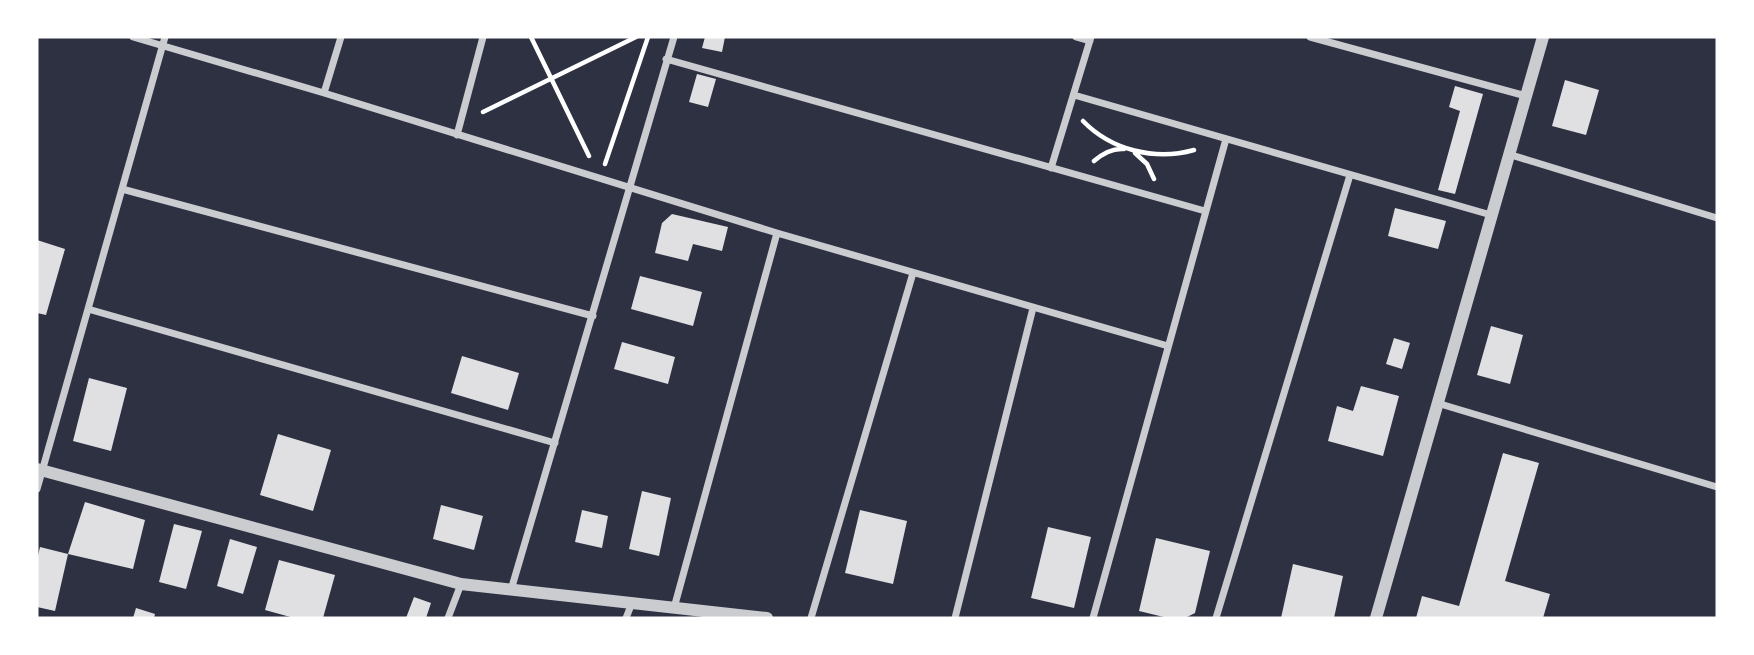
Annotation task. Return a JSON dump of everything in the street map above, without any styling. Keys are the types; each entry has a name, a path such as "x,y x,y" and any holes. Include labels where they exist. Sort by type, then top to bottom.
{"street":[{"path":"133,37 163,41 457,135 778,233 1168,346"},
{"path":"324,93 341,37"},
{"path":"457,135 483,37"},
{"path":"510,590 674,37"},
{"path":"1051,168 1090,39 1076,37"},
{"path":"1310,37 1526,96"},
{"path":"1376,618 1543,37"},
{"path":"37,489 40,470 163,41"},
{"path":"666,59 1205,211"},
{"path":"1074,95 1491,215"},
{"path":"1093,618 1226,139"},
{"path":"1508,154 1717,218"},
{"path":"1216,618 1350,174"},
{"path":"122,189 593,316"},
{"path":"674,608 778,233"},
{"path":"811,618 913,273"},
{"path":"955,618 1033,307"},
{"path":"88,309 555,443"},
{"path":"1437,403 1717,487"},
{"path":"40,470 461,583 767,618"},
{"path":"448,618 461,583"},
{"path":"626,618 632,603"}],"path":[{"path":"531,37 600,178"},
{"path":"460,123 636,37"},
{"path":"600,178 648,37"},
{"path":"1078,114 1094,132 1139,155 1153,174 1155,187"},
{"path":"1090,167 1104,152 1115,148 1166,155 1205,146"}],"building":[{"path":"705,37 725,37 722,52 702,48"},
{"path":"697,74 716,79 708,107 689,102"},
{"path":"1565,80 1599,90 1586,135 1552,126"},
{"path":"1455,86 1483,94 1455,194 1438,190 1460,111 1449,107"},
{"path":"1395,208 1446,221 1438,249 1388,236"},
{"path":"672,214 728,227 722,251 693,244 688,261 655,253 662,223"},
{"path":"37,240 65,249 46,315 37,313"},
{"path":"640,276 702,292 693,326 631,309"},
{"path":"1491,326 1523,335 1510,384 1477,375"},
{"path":"1394,338 1410,343 1402,369 1386,364"},
{"path":"622,342 675,357 668,384 614,369"},
{"path":"462,356 519,373 508,410 451,393"},
{"path":"89,378 127,388 111,451 73,441"},
{"path":"1361,386 1399,396 1383,456 1328,441 1337,406 1353,411"},
{"path":"278,434 331,450 313,511 260,495"},
{"path":"1503,453 1539,463 1505,581 1550,594 1543,618 1416,618 1422,596 1459,606"},
{"path":"642,491 671,498 659,556 629,549"},
{"path":"85,502 145,520 133,569 68,554"},
{"path":"441,505 483,516 474,550 433,539"},
{"path":"582,510 608,516 602,548 575,542"},
{"path":"860,510 907,521 893,584 845,573"},
{"path":"174,524 202,531 186,589 159,582"},
{"path":"1048,527 1091,537 1074,608 1031,598"},
{"path":"1156,538 1210,551 1195,613 1185,618 1168,618 1139,611"},
{"path":"230,539 257,547 243,594 217,586"},
{"path":"40,547 68,554 55,611 37,607 37,560"},
{"path":"279,560 335,575 323,618 294,618 265,610"},
{"path":"1293,564 1343,576 1334,618 1281,618"},
{"path":"414,597 431,603 426,618 406,618"},
{"path":"136,608 155,614 154,618 133,618"}]}
